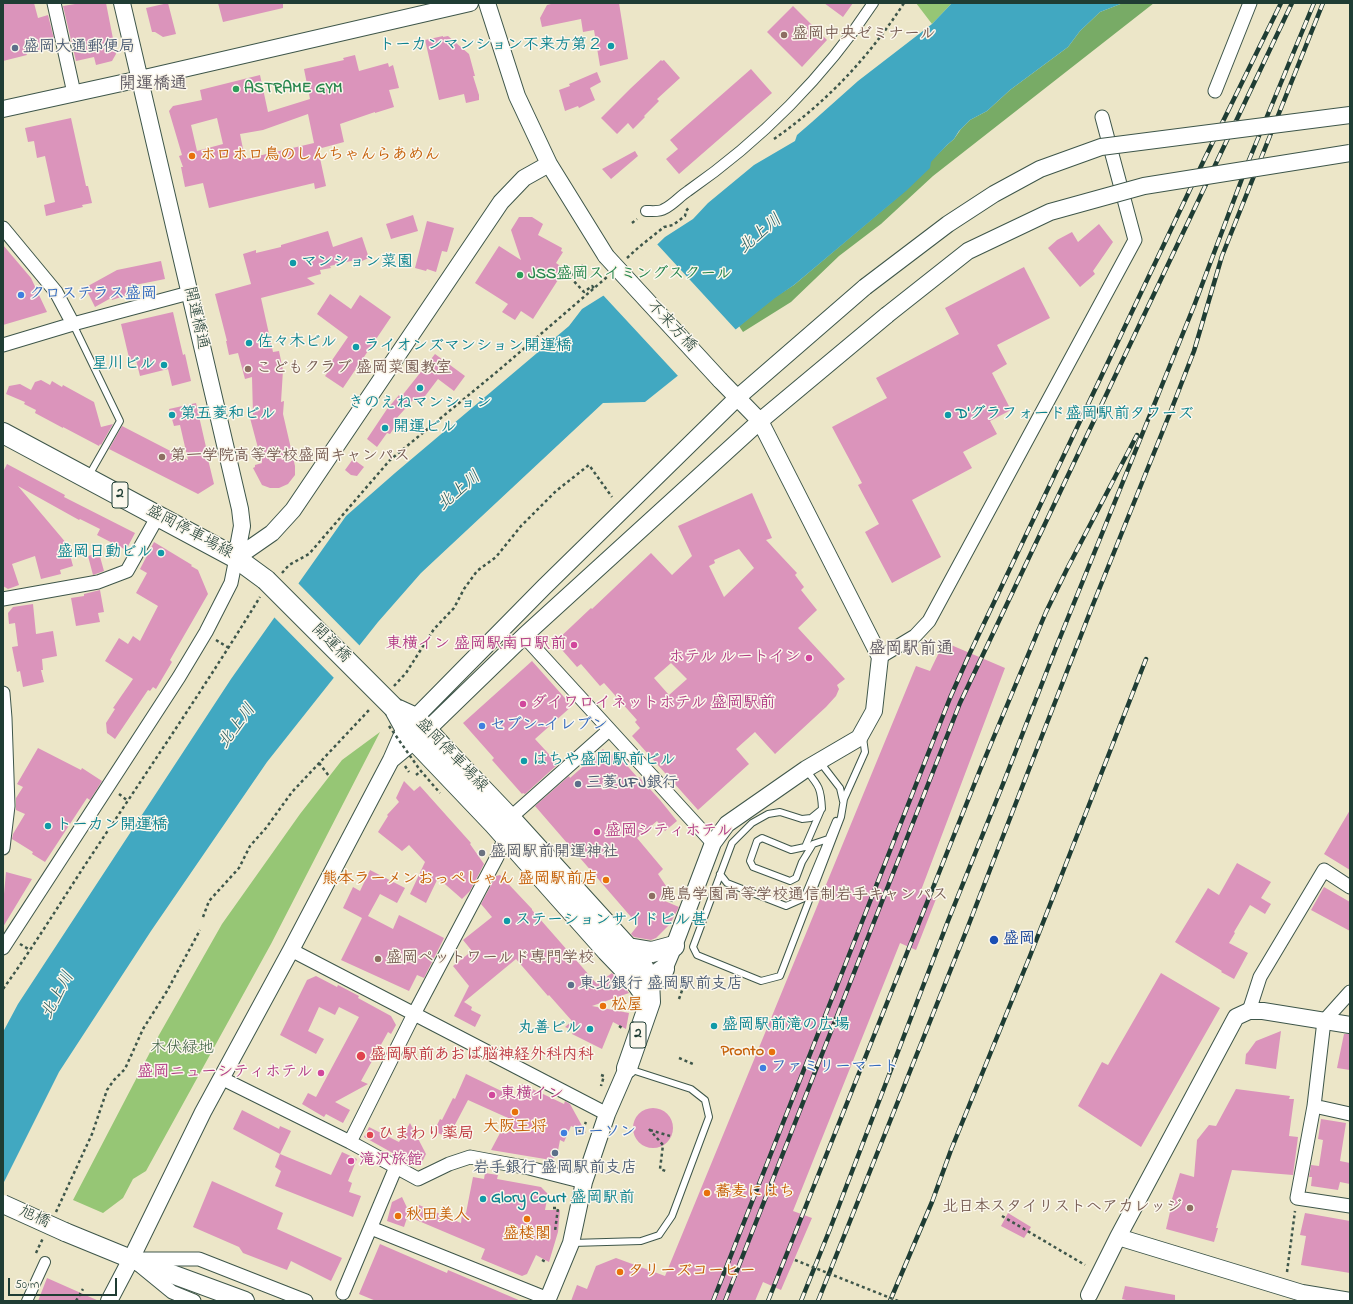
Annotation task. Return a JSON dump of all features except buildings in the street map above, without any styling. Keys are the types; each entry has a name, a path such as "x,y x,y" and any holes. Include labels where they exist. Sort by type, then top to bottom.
{"main road":[{"name":"盛岡停車場線","path":"3,433 236,558 269,584"},
{"name":"開運橋","path":"269,584 408,725"},
{"name":"盛岡停車場線","path":"408,725 510,818 628,948 649,976 650,1002"},
{"name":"盛岡停車場線","path":"408,725 602,946 649,976"},
{"path":"628,948 652,952 674,946"},
{"name":"2","path":"627,1068 650,1002"},
{"name":"旭橋","path":"3,1204 65,1232 131,1259 245,1301"}],"street":[{"path":"54,3 74,93"},
{"name":"開運橋通","path":"122,3 240,509 242,526 236,558"},
{"path":"3,109 470,3"},
{"name":"不来方橋","path":"487,3 517,96 549,164 606,256 720,380 760,421 880,658"},
{"path":"646,211 663,210 709,176 770,124 812,80 845,42 873,3"},
{"path":"1215,91 1250,3"},
{"path":"109,1301 203,1112 291,950 408,725 544,587 737,398 864,287 948,224 994,194 1040,169 1101,147 1350,115"},
{"path":"650,1002 649,976 674,946 713,843 727,824 813,766 859,738 863,732 874,711 880,658 916,636 929,621 1135,240 1102,117"},
{"path":"408,725 524,636 760,421 887,315 968,251 1050,212 1144,186 1350,153"},
{"path":"3,948 179,677 206,632 231,583 236,558 272,534 293,510 502,202 524,178 549,164"},
{"path":"3,228 56,292 73,324"},
{"path":"3,345 73,324 190,293"},
{"path":"3,599 98,582 127,571 158,516"},
{"path":"524,636 713,843"},
{"path":"3,693 8,806 3,848"},
{"path":"510,818 609,730"},
{"path":"350,1142 505,837"},
{"path":"1249,1011 1260,977 1324,870 1350,887"},
{"path":"291,950 606,1114"},
{"path":"1350,992 1324,1021 1314,1106 1297,1198 1350,1206"},
{"path":"1089,1295 1118,1237 1236,1017 1249,1011 1263,1011 1350,1026"},
{"path":"371,1228 548,1300 571,1243 584,1182 606,1114 627,1068"},
{"path":"221,1078 350,1142 418,1179 449,1164 470,1157 529,1168 584,1182"},
{"path":"1314,1106 1350,1114"},
{"path":"344,1293 396,1167"},
{"path":"1118,1237 1301,1297 1350,1301"},
{"path":"131,1259 172,1292 194,1301"},
{"path":"131,1259 199,1259 306,1301"},
{"path":"27,1301 45,1262"}],"lane":[{"path":"73,324 120,421 88,478"},
{"path":"720,874 727,883 786,906 804,898 865,752 863,732"},
{"path":"813,766 840,788 844,800 841,817 780,976 761,981 697,955 692,947 732,843 752,823 768,814 780,812 802,819 811,818 822,809"},
{"path":"813,766 816,782 822,793 822,809 805,847 791,850 762,838 757,841 750,861 753,867 790,881 796,878 802,862 813,844 828,839"},
{"path":"571,1243 641,1241 659,1235 672,1216 709,1117 704,1100 692,1089 627,1068"}],"path":[{"path":"622,262 664,227 673,225 685,216 686,211 692,204"},
{"path":"584,265 570,276 584,292 592,286 595,289"},
{"path":"3,989 161,752 269,584 289,565 309,554 390,460 595,289 611,273"},
{"path":"404,677 434,629 454,608 464,589 477,571 496,556 521,526 556,491 589,465 612,496"},
{"path":"203,917 209,901 239,868 250,846 266,828 292,792 360,720"},
{"path":"408,725 420,770 440,793"},
{"path":"319,763 329,776"},
{"path":"54,1216 92,1134 108,1090 114,1080 125,1069 143,1029 167,991 200,930"},
{"path":"679,999 685,982"},
{"path":"618,1026 623,1027"},
{"path":"679,1058 693,1064"},
{"path":"601,1075 604,1076 601,1086"},
{"path":"578,1131 581,1132 586,1122"},
{"path":"668,1172 660,1169 663,1145 649,1129 670,1136"},
{"path":"1287,1272 1297,1198"},
{"path":"554,1208 558,1208 555,1231"},
{"path":"1002,1216 1085,1265"},
{"path":"37,1251 44,1237"},
{"path":"542,1260 546,1263 547,1261"},
{"path":"795,1260 898,1301"},
{"path":"76,1301 83,1289"}],"green space":[{"path":"916,3 952,3 932,24"},
{"path":"1123,3 1154,3 933,176 881,224 839,256 791,302 743,332 739,326 775,297 794,285 891,203 929,168 930,162 954,139 970,120 987,111 1010,90 1068,47 1080,31 1100,12"},
{"name":"木伏緑地","path":"380,732 271,944 146,1171 133,1179 123,1198 103,1213 73,1200 159,1035 222,924 300,814 342,760"}],"water":[{"name":"北上川","path":"952,3 1123,3 1100,12 1080,31 1068,47 1010,90 987,111 970,120 959,131 954,139 931,162 930,168 906,191 794,285 775,298 645,402 603,403 421,573 378,622 267,762 151,931 59,1072 3,1184 3,1032 18,1004 231,679 346,516 569,326 582,309 606,294 665,237 693,219 708,203 754,165 795,141 797,135 858,81 932,24"}],"pier":[{"path":"656,243 737,331 679,377 602,294"},
{"path":"297,582 361,647 335,679 273,616"}],"railway":[{"path":"713,1301 950,698 1204,160 1281,3"},
{"path":"725,1301 960,703 1292,3"},
{"path":"801,1301 948,921 1057,645 1194,306 1249,160 1314,3"},
{"path":"818,1301 967,929 1092,607 1170,413 1194,351 1222,256 1323,3"},
{"path":"768,1301 980,770 1046,612 1137,435"},
{"path":"890,1301 932,1202 951,1150 1030,956 1146,659"}],"place":[{"name":"盛岡中央ゼミナール","path":"784,35"},
{"name":"トーカンマンション不来方第２","path":"611,46"},
{"name":"盛岡大通郵便局","path":"15,48"},
{"name":"ASTRAME GYM","path":"236,89"},
{"name":"ホロホロ鳥のしんちゃんらあめん","path":"192,156"},
{"name":"マンション菜園","path":"293,263"},
{"name":"JSS盛岡スイミングスクール","path":"520,275"},
{"name":"クロステラス盛岡","path":"21,295"},
{"name":"佐々木ビル","path":"249,343"},
{"name":"ライオンズマンション開運橋","path":"356,347"},
{"name":"星川ビル","path":"164,365"},
{"name":"こどもクラブ 盛岡菜園教室","path":"248,369"},
{"name":"きのえねマンション","path":"420,388"},
{"name":"第五菱和ビル","path":"172,415"},
{"name":"D'グラフォード盛岡駅前タワーズ","path":"948,415"},
{"name":"開運ビル","path":"385,428"},
{"name":"第一学院高等学校盛岡キャンパス","path":"162,457"},
{"name":"盛岡日動ビル","path":"161,553"},
{"name":"東横イン 盛岡駅南口駅前","path":"574,645"},
{"name":"ホテル ルートイン","path":"809,658"},
{"name":"ダイワロイネットホテル 盛岡駅前","path":"523,704"},
{"name":"セブン-イレブン","path":"482,726"},
{"name":"はちや盛岡駅前ビル","path":"524,761"},
{"name":"三菱UFJ銀行","path":"578,784"},
{"name":"トーカン開運橋","path":"48,826"},
{"name":"盛岡シティホテル","path":"597,832"},
{"name":"盛岡駅前開運神社","path":"482,853"},
{"name":"熊本ラーメンおっぺしゃん 盛岡駅前店","path":"606,880"},
{"name":"鹿島学園高等学校通信制岩手キャンパス","path":"652,896"},
{"name":"ステーションサイドビル甚","path":"507,921"},
{"name":"盛岡","path":"994,940"},
{"name":"盛岡ペットワールド専門学校","path":"378,959"},
{"name":"東北銀行 盛岡駅前支店","path":"571,985"},
{"name":"松屋","path":"603,1006"},
{"name":"盛岡駅前滝の広場","path":"714,1026"},
{"name":"丸善ビル","path":"590,1029"},
{"name":"Pronto","path":"772,1052"},
{"name":"盛岡駅前あおば脳神経外科内科","path":"361,1056"},
{"name":"ファミリーマート","path":"763,1068"},
{"name":"盛岡ニューシティホテル","path":"321,1073"},
{"name":"東横イン","path":"492,1095"},
{"name":"大阪王将","path":"515,1112"},
{"name":"ローソン","path":"564,1133"},
{"name":"ひまわり薬局","path":"370,1135"},
{"name":"岩手銀行 盛岡駅前支店","path":"555,1153"},
{"name":"滝沢旅館","path":"351,1161"},
{"name":"蕎麦にはち","path":"707,1193"},
{"name":"Glory Court 盛岡駅前","path":"483,1199"},
{"name":"北日本スタイリストヘアカレッジ","path":"1190,1208"},
{"name":"秋田美人","path":"398,1216"},
{"name":"盛楼閣","path":"527,1219"},
{"name":"タリーズコーヒー","path":"620,1272"}],"district":[{"name":"開運橋通","path":"153,85"},
{"name":"盛岡駅前通","path":"911,650"}]}
